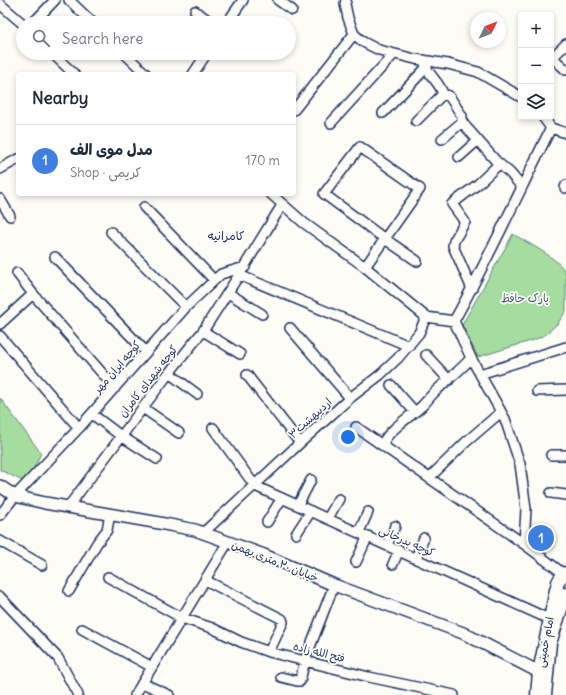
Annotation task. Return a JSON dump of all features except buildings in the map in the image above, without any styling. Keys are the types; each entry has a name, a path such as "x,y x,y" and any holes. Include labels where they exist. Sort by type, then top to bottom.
{"main road":[{"path":"563,593 557,584 565,573"},
{"name":"امام خمینی","path":"537,695 539,672 549,619 563,593"},
{"name":"امام خمینی","path":"546,695 550,643 563,593"}],"street":[{"path":"40,16 55,0"},
{"path":"69,0 86,16"},
{"path":"232,16 243,0"},
{"path":"278,0 292,10"},
{"path":"346,0 348,18 354,34 363,42 379,50 425,65 448,64 478,72 518,92"},
{"path":"0,4 16,18"},
{"path":"195,12 201,16"},
{"path":"296,107 354,34"},
{"path":"554,56 566,44"},
{"path":"331,123 394,54"},
{"path":"59,60 72,72"},
{"path":"131,60 144,72"},
{"path":"194,72 202,60"},
{"path":"554,60 566,70"},
{"path":"425,65 441,88 443,94"},
{"path":"383,113 425,65"},
{"path":"416,121 443,94"},
{"path":"443,94 449,96 462,116 462,122 499,164 522,187"},
{"path":"544,120 551,128 566,133"},
{"path":"442,139 462,122"},
{"path":"454,320 472,289 506,222 551,128"},
{"path":"458,157 478,140"},
{"path":"366,267 385,239 420,189 360,147 324,194 385,239 417,261"},
{"path":"0,169 16,160"},
{"path":"472,289 453,246 454,241 465,222 452,204 478,184 499,164"},
{"path":"273,196 304,224 366,267 426,317 454,320"},
{"path":"0,199 10,216"},
{"name":"کوچه شهدای کامران","path":"68,507 142,408 203,331 245,267 282,205"},
{"path":"144,207 214,280"},
{"path":"111,232 186,307"},
{"path":"54,257 146,352"},
{"name":"کوچه ایران مهر","path":"0,515 15,496 92,414 186,307 221,274 245,267"},
{"path":"17,273 33,294 115,388"},
{"path":"239,275 409,346"},
{"path":"228,293 262,314"},
{"path":"0,324 33,294"},
{"name":"اردیبهشت۳","path":"203,533 350,398 380,375 409,346 419,333 426,317"},
{"path":"454,320 471,358 505,419 520,464 526,509 524,544"},
{"path":"290,328 350,398"},
{"path":"203,331 240,354"},
{"path":"0,336 79,428"},
{"path":"480,374 566,347"},
{"path":"426,356 449,380"},
{"path":"382,445 385,439 436,390 462,369 471,358"},
{"path":"169,373 197,394"},
{"path":"247,375 300,444"},
{"path":"391,385 414,412"},
{"path":"537,391 566,390"},
{"path":"142,408 179,433"},
{"path":"429,478 466,442 501,412"},
{"path":"92,414 121,436 157,459"},
{"path":"356,427 565,573"},
{"path":"213,428 255,486"},
{"path":"551,454 566,455"},
{"path":"298,505 311,480"},
{"name":"خیابان ۲۰ متری بهمن","path":"0,486 15,496 195,530 264,555 334,585 463,633 539,672"},
{"name":"کوچه بدرخانی","path":"255,486 549,619"},
{"path":"551,493 566,495"},
{"path":"267,522 282,498"},
{"path":"328,518 339,499"},
{"path":"296,534 311,511"},
{"path":"359,532 368,512"},
{"path":"69,591 97,543 107,530 110,514"},
{"path":"387,545 395,526"},
{"path":"356,562 368,536"},
{"path":"416,558 424,538"},
{"path":"0,541 42,565"},
{"path":"135,695 228,542"},
{"path":"393,564 399,550"},
{"name":"فتح الله زاده","path":"108,577 182,618 212,628 241,642 269,652 454,695"},
{"path":"205,580 282,619 284,622 269,652"},
{"path":"281,677 300,681 305,660 334,585"},
{"path":"0,598 58,658 78,695"},
{"path":"82,629 152,667"},
{"path":"142,683 169,695"}],"green space":[{"name":"پارک حافظ","path":"513,234 534,246 563,268 566,274 566,311 558,323 545,335 534,340 478,357 462,325"},
{"path":"0,398 41,453 27,483 0,470"}],"place":[{"name":"مدل موی الف","path":"541,538"}],"district":[{"name":"کامرانیه","path":"226,235"}]}
